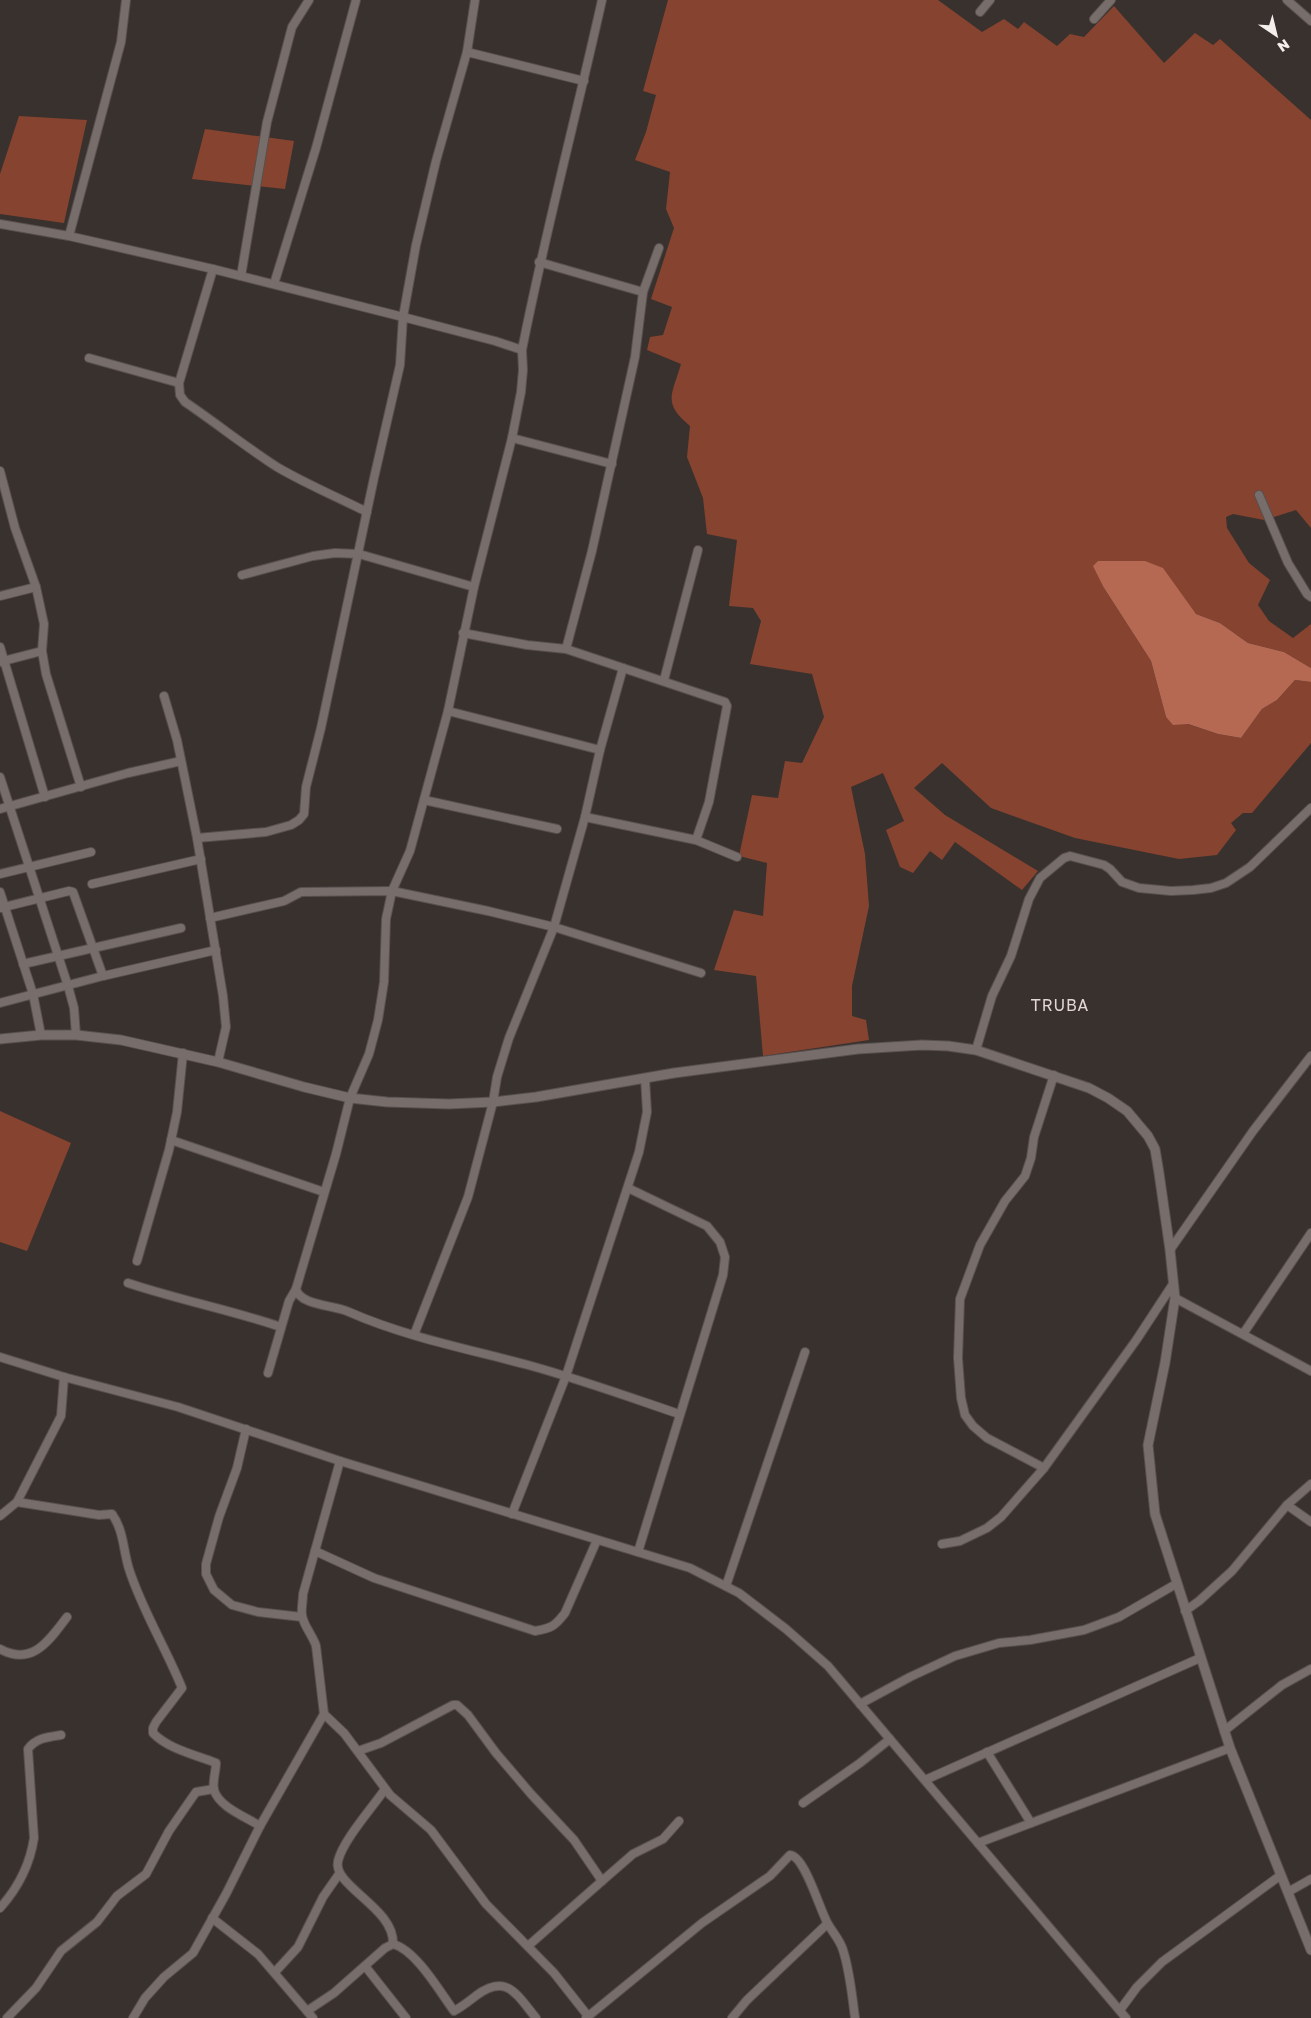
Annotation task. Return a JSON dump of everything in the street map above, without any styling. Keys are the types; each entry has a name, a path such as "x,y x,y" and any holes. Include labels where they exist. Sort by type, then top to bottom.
{"street":[{"path":"69,236 121,42 126,0"},
{"path":"241,276 267,122 292,27 309,0"},
{"path":"274,284 316,148 356,0"},
{"path":"197,838 266,832 291,825 304,814 306,786 321,728 400,365 403,317 416,245 436,162 467,52 475,0"},
{"path":"268,1373 289,1301 296,1289 350,1098 369,1054 378,1020 384,982 386,920 392,891 410,851 448,711 463,633 512,438 521,392 522,350 539,262 602,0"},
{"path":"980,12 990,0"},
{"path":"1094,19 1111,0"},
{"path":"1287,0 1311,21"},
{"path":"467,52 584,81"},
{"path":"0,224 69,236 213,269 495,341 522,350"},
{"path":"566,649 612,464 635,357 643,292 659,248"},
{"path":"539,262 643,292"},
{"path":"213,269 179,383 180,395 185,402 276,466 367,512"},
{"path":"90,358 179,383"},
{"path":"512,438 612,464"},
{"path":"0,472 15,528 36,587 44,624 42,651 46,674 81,787"},
{"path":"1259,494 1288,563 1306,594 1311,597"},
{"path":"664,680 698,550"},
{"path":"242,575 313,556 335,553 359,554 474,587"},
{"path":"0,596 36,587"},
{"path":"463,633 526,645 566,649 664,680 725,702 727,706 709,802 696,840"},
{"path":"0,647 2,662 44,797"},
{"path":"2,662 42,651"},
{"path":"414,1334 468,1197 493,1102 497,1078 509,1038 554,927 585,817 600,750 623,668"},
{"path":"164,696 181,761 197,838 216,950 226,1028 218,1062"},
{"path":"448,711 600,750"},
{"path":"0,809 128,773 181,761"},
{"path":"0,777 11,806 28,868 68,986 74,1008 76,1035"},
{"path":"424,800 557,829"},
{"path":"976,1050 992,996 1008,963 1029,899 1040,878 1064,858 1070,856 1104,865 1110,868 1122,882 1139,888 1170,891 1211,888 1226,883 1250,867 1311,808"},
{"path":"585,817 696,840 737,858"},
{"path":"0,874 91,852"},
{"path":"92,884 201,859"},
{"path":"3,907 69,891 73,892 103,976"},
{"path":"210,918 284,901 301,892 392,891 554,927 700,973"},
{"path":"0,892 3,907 33,994 41,1035"},
{"path":"23,964 181,928"},
{"path":"0,1003 103,976 216,950"},
{"path":"0,1039 41,1035 76,1035 121,1040 183,1053 350,1098 387,1102 449,1104 493,1102 577,1091 645,1078 887,1046 948,1046 976,1050 1054,1075 1089,1088 1127,1110 1148,1136 1155,1149 1170,1250 1174,1298 1165,1363 1148,1445 1155,1514 1230,1748 1311,1950"},
{"path":"137,1261 171,1140 183,1053"},
{"path":"1170,1250 1254,1131 1311,1056"},
{"path":"1044,1468 987,1438 973,1426 965,1415 961,1398 958,1358 960,1299 980,1245 1005,1201 1025,1176 1032,1158 1034,1137 1054,1075"},
{"path":"512,1514 566,1376 639,1152 647,1112 645,1078"},
{"path":"171,1140 324,1192"},
{"path":"628,1188 707,1226 720,1242 725,1257 723,1275 638,1552"},
{"path":"1243,1334 1311,1233"},
{"path":"128,1283 163,1295 242,1314 281,1327"},
{"path":"942,1544 960,1541 987,1528 1001,1517 1044,1468 1137,1339 1173,1284"},
{"path":"296,1289 299,1295 306,1299 345,1309 414,1334 566,1376 679,1414"},
{"path":"1174,1298 1311,1371"},
{"path":"726,1586 805,1352"},
{"path":"0,1357 64,1377 178,1407 340,1461 690,1568 739,1593 786,1629 828,1666 1126,2018"},
{"path":"0,1516 17,1502 61,1416 64,1377"},
{"path":"246,1430 237,1468 206,1564 206,1574 214,1590 232,1605 258,1612 302,1617"},
{"path":"133,2018 145,1998 164,1978 193,1953 226,1894 243,1857 324,1714 316,1646 313,1636 302,1617 303,1594 340,1461"},
{"path":"1185,1611 1232,1571 1287,1505 1311,1484"},
{"path":"17,1502 99,1515 112,1514 117,1521 124,1542 128,1568 182,1688 156,1722 153,1733 157,1738 174,1747 216,1763 214,1789 219,1798 228,1806 260,1826"},
{"path":"1287,1505 1311,1522"},
{"path":"315,1551 374,1578 535,1631 550,1628 558,1623 565,1613 597,1540"},
{"path":"860,1704 910,1677 955,1656 1000,1643 1030,1640 1084,1630 1119,1617 1176,1584"},
{"path":"0,1649 5,1652 20,1654 34,1652 45,1646 67,1617"},
{"path":"925,1780 1200,1658"},
{"path":"1224,1731 1282,1685 1311,1669"},
{"path":"358,1751 392,1737 453,1705 457,1705 468,1715 531,1794 574,1840 602,1881"},
{"path":"324,1714 344,1733 386,1789 431,1830 475,1891 554,1973 587,2017 702,1923 770,1876 790,1855 796,1857 807,1876 827,1924 836,1934 842,1948 847,1965 855,2018"},
{"path":"0,1908 18,1885 33,1848 34,1838 28,1749 32,1743 43,1738 61,1735"},
{"path":"803,1803 860,1763 890,1739"},
{"path":"978,1843 1230,1748"},
{"path":"987,1752 1031,1823"},
{"path":"7,2018 36,1988 61,1951 97,1922 117,1896 146,1874 169,1831 196,1792 214,1789"},
{"path":"275,1972 298,1947 323,1897 339,1874 338,1862 344,1846 386,1789"},
{"path":"528,1946 634,1854 662,1838 679,1821"},
{"path":"339,1874 377,1910 391,1927 394,1935 393,1944"},
{"path":"1120,2010 1137,1987 1162,1962 1281,1875"},
{"path":"1288,1892 1311,1878"},
{"path":"212,1918 247,1944 275,1972 313,2018"},
{"path":"732,2018 747,2000 827,1924"},
{"path":"307,2012 334,1993 385,1948 393,1944 403,1946 436,1985 454,2011"},
{"path":"365,1966 406,2018"},
{"path":"446,2018 478,1995 499,1985 508,1986 536,2018"}],"shaded area":[{"path":"668,0 938,0 982,32 1004,19 1018,29 1024,22 1057,46 1070,34 1084,37 1114,6 1164,63 1195,33 1213,45 1220,39 1311,120 1311,528 1296,510 1264,520 1233,514 1226,517 1227,528 1249,563 1270,580 1258,605 1269,621 1293,638 1311,624 1311,668 1284,652 1248,643 1220,623 1196,614 1183,599 1104,588 1151,661 1166,717 1218,734 1241,738 1262,709 1277,700 1295,680 1311,682 1311,743 1252,813 1243,813 1231,823 1236,830 1217,855 1179,859 1075,838 991,808 942,763 914,788 945,815 1038,871 1022,890 955,842 942,860 930,851 913,873 900,867 886,830 904,821 883,773 851,787 865,854 869,906 852,986 852,1016 866,1020 869,1040 763,1056 756,976 714,970 734,910 763,916 767,863 739,856 752,795 778,798 785,761 802,763 824,717 812,674 750,664 761,621 753,608 729,606 737,540 707,534 703,498 687,457 690,426 681,418 672,404 673,391 681,364 647,350 650,337 663,335 672,307 651,299 674,228 666,209 670,172 635,160 646,132 656,95 643,91"},
{"path":"19,116 87,120 64,223 0,214 0,174"},
{"path":"205,129 294,141 285,189 192,179"},
{"path":"1098,561 1145,561 1163,568 1196,614 1220,623 1248,643 1284,652 1311,668 1311,682 1295,680 1277,700 1262,709 1241,738 1218,734 1188,724 1173,725 1166,717 1151,661 1104,588 1093,566"},
{"path":"0,1111 71,1143 27,1251 0,1242"}],"district":[{"name":"TRUBA","path":"1060,1005"}]}
